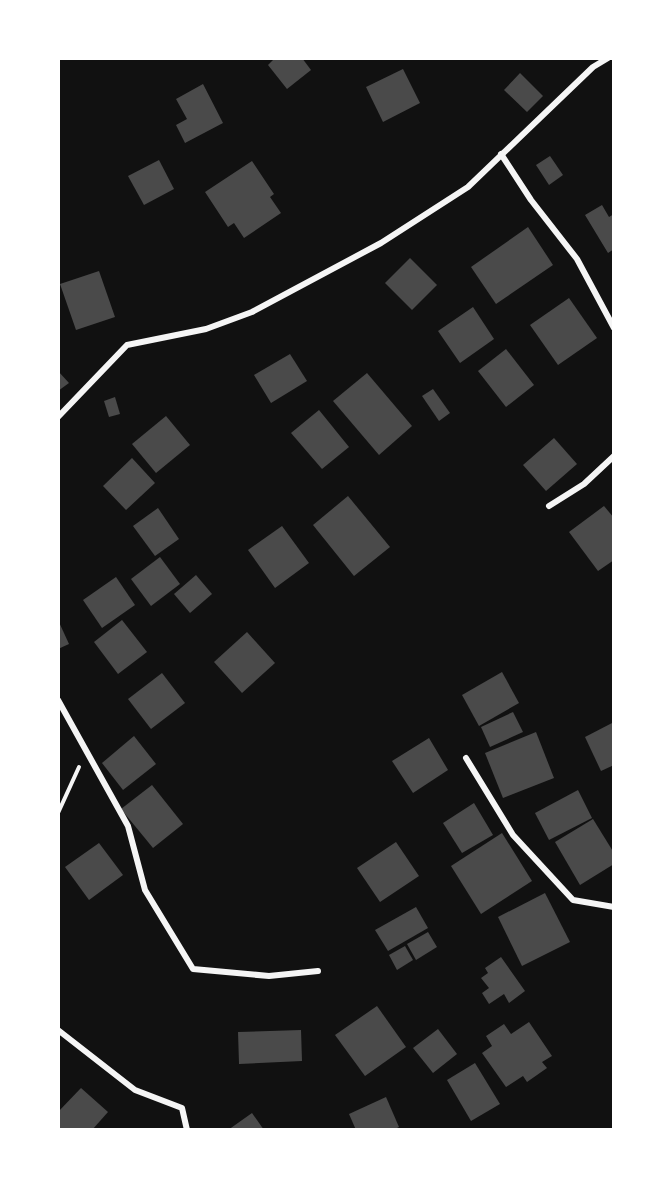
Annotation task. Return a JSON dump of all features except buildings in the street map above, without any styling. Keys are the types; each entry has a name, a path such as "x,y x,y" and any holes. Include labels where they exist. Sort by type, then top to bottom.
{"street":[{"path":"58,417 127,345 206,329 252,312 381,243 468,187 593,67 608,58"},
{"path":"501,154 531,200 578,259 614,328"},
{"path":"549,506 584,484 614,456"},
{"path":"58,700 128,826 145,890 193,969 269,976 318,971"},
{"path":"466,758 513,835 573,900 614,907"},
{"path":"58,1030 135,1090 182,1108 187,1130"}],"path":[{"path":"58,813 86,750"}]}
